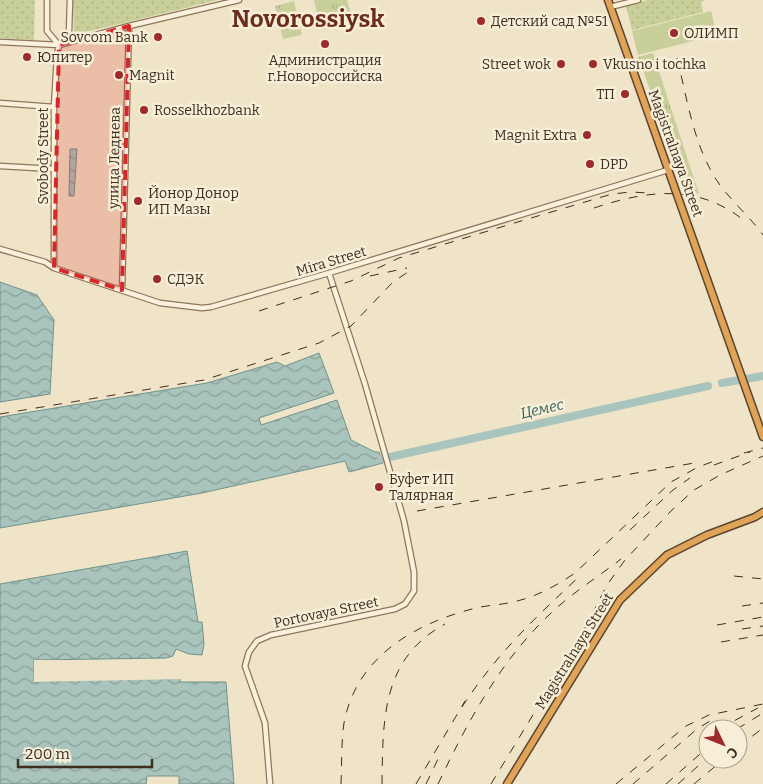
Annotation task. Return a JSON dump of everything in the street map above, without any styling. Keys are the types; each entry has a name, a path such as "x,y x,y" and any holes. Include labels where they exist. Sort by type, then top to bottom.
{"highway":[{"name":"Magistralnaya Street","path":"609,3 763,436"},
{"name":"Magistralnaya Street","path":"507,784 620,600 667,555 707,535 755,517 763,512"}],"street":[{"path":"48,0 47,31 59,45"},
{"name":"Svobody Street","path":"54,268 54,107 59,45 69,32 70,0"},
{"path":"0,42 59,45 239,0"},
{"path":"609,3 638,0"},
{"name":"улица Леднева","path":"122,290 129,26"},
{"path":"0,103 54,107"},
{"path":"0,166 54,169"},
{"name":"Mira Street","path":"0,249 45,262 54,268 160,303 202,308 329,274 668,170"},
{"name":"Portovaya Street","path":"270,784 266,724 245,666 249,652 257,641 271,635 395,609 405,604 414,591 414,572 404,521 365,384 329,274"}],"highlighted area":[{"path":"129,26 122,290 54,268 59,45"}],"green space":[{"path":"0,0 35,0 34,40 0,38"},
{"path":"73,0 218,0 74,35"},
{"path":"314,0 347,0 353,22 321,30"},
{"path":"648,0 706,0 701,2 703,12 632,30 626,6"},
{"path":"294,1 302,35 283,39 275,6"},
{"name":"ОЛИМП","path":"711,11 717,35 638,55 632,31"},
{"path":"653,53 699,194 688,192 638,57"}],"water":[{"path":"70,149 77,149 74,196 69,196"},
{"path":"0,282 37,295 54,320 50,394 0,402"},
{"path":"319,353 334,393 259,418 261,425 337,400 351,440 375,452 379,452 383,463 349,472 345,461 202,493 0,528 0,417 207,383 277,362 285,366"},
{"path":"187,551 198,622 202,622 204,644 202,655 189,654 176,649 173,656 166,658 34,660 34,682 180,677 180,682 226,682 234,784 179,784 179,776 147,776 146,784 0,784 0,584"}],"pier":[{"path":"34,660 119,661 36,662 37,679 143,677 148,673 181,675 183,679 34,682"}],"waterway":[{"name":"Цемес","path":"722,383 763,376"},
{"name":"Цемес","path":"381,459 708,386"}],"railway":[{"path":"677,58 691,119 707,163 725,192 763,235"},
{"path":"259,311 351,281 399,258 612,194 648,193"},
{"path":"594,208 634,197 653,194 673,194 710,201 728,209 746,222"},
{"path":"370,276 407,268"},
{"path":"0,414 204,380 319,343 351,326 393,282 408,272"},
{"path":"744,453 763,448"},
{"path":"714,465 750,452"},
{"path":"491,784 582,634 607,585 625,560 671,511 694,490 720,475 763,456"},
{"path":"341,784 343,731 351,700 361,679 392,646 431,623 481,607 521,600 553,587 575,573 671,482 698,467 720,459"},
{"path":"417,511 700,462"},
{"path":"630,530 673,490 690,478"},
{"path":"438,784 473,715 516,651 551,613 621,559"},
{"path":"462,707 503,653 582,574"},
{"path":"734,576 763,579"},
{"path":"742,606 763,603"},
{"path":"717,625 763,617"},
{"path":"382,784 385,714 397,673 408,655 424,638 445,624"},
{"path":"742,629 763,626"},
{"path":"721,642 763,635"},
{"path":"416,784 465,701"},
{"path":"616,784 686,726 709,715 763,704"},
{"path":"738,719 758,708"},
{"path":"748,722 763,713"},
{"path":"633,784 697,729 715,718"},
{"path":"748,739 763,728"},
{"path":"666,784 698,756"},
{"path":"426,784 438,759"},
{"path":"678,784 698,766"},
{"path":"694,784 712,769"}],"place":[{"name":"Детский сад №51","path":"481,21"},
{"name":"ОЛИМП","path":"674,33"},
{"name":"Sovcom Bank","path":"158,37"},
{"name":"Администрация г.Новороссийска","path":"325,44"},
{"name":"Юпитер","path":"27,57"},
{"name":"Street wok","path":"561,64"},
{"name":"Vkusno i tochka","path":"593,64"},
{"name":"Magnit","path":"119,75"},
{"name":"ТП","path":"625,94"},
{"name":"Rosselkhozbank","path":"144,110"},
{"name":"Magnit Extra","path":"587,135"},
{"name":"DPD","path":"590,164"},
{"name":"Йонор Донор ИП Мазы","path":"138,201"},
{"name":"СДЭК","path":"157,279"},
{"name":"Буфет ИП Талярная","path":"379,487"}],"district":[{"name":"Novorossiysk","path":"308,19"}]}
